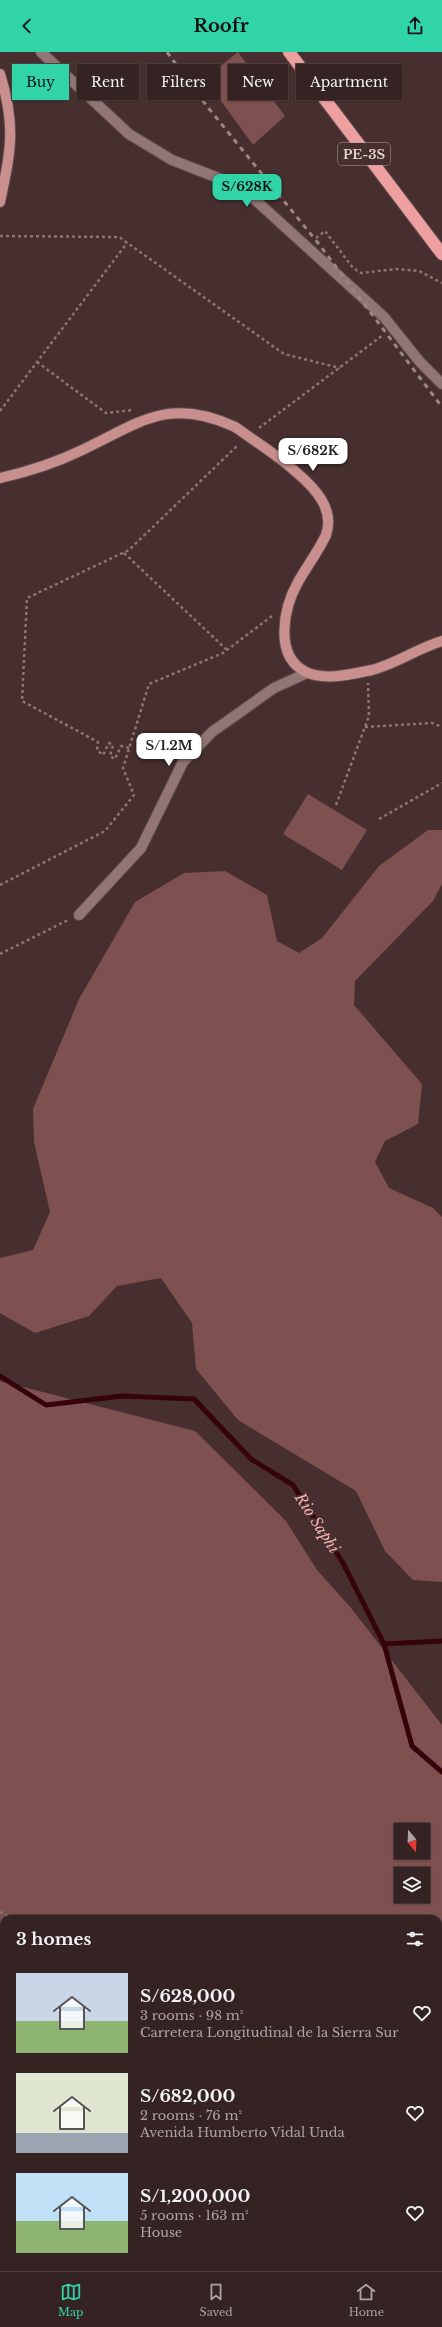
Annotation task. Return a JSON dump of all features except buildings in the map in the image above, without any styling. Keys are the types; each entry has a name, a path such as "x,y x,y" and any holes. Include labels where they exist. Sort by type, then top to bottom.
{"highway":[{"name":"PE-3S","path":"289,52 442,254"}],"main road":[{"path":"0,74 11,118 11,153 0,202"},
{"path":"0,478 38,468 80,451 115,432 150,417 174,412 192,413 221,421 235,427 274,453 304,478 324,501 327,510 329,527 326,535 298,582 290,603 285,626 286,644 296,664 307,672 330,676 367,670 442,641"}],"street":[{"path":"41,52 129,134 172,160 226,181 252,197 384,317 420,362 442,384"},
{"path":"79,915 141,848 183,762 212,732 274,688 307,672"}],"path":[{"path":"306,246 325,231 357,272 361,273 396,269 419,271 442,283"},
{"path":"0,236 119,237 284,354 340,368"},
{"path":"0,411 128,243"},
{"path":"129,748 122,746 115,759 110,756 113,745 109,743 103,754 97,750 98,742 22,702 27,598 124,553 248,436 382,335"},
{"path":"37,362 106,413 145,408 150,417"},
{"path":"124,553 227,650"},
{"path":"0,885 105,831 134,795 123,768 149,684 227,650 290,603"},
{"path":"336,804 369,716 367,670"},
{"path":"365,727 432,723 442,727"},
{"path":"379,819 442,783"},
{"path":"0,954 79,915"}],"shaded area":[{"path":"238,52 247,64 228,64 228,100 273,100 285,116 253,145 220,100 220,67"},
{"path":"308,794 367,830 342,870 283,834"},
{"path":"428,830 442,830 442,884 433,901 355,981 354,1005 422,1084 418,1124 385,1141 375,1162 389,1188 433,1208 442,1217 442,1582 413,1580 385,1551 356,1491 238,1420 196,1369 192,1323 161,1278 117,1286 89,1316 35,1333 0,1313 0,1258 33,1250 50,1212 34,1142 33,1109 79,999 135,902 184,873 225,871 267,895 277,941 299,953 322,938 379,866"},
{"path":"0,1381 195,1431 286,1521 317,1570 351,1608 442,1725 442,1915 0,1915"}],"waterway":[{"name":"Rio Saphi","path":"0,1376 46,1405 122,1396 194,1399 251,1459 293,1485 343,1563 384,1644 412,1746 442,1772"},
{"path":"384,1644 442,1641"}],"railway":[{"path":"167,52 206,105 318,243 442,407"}]}
